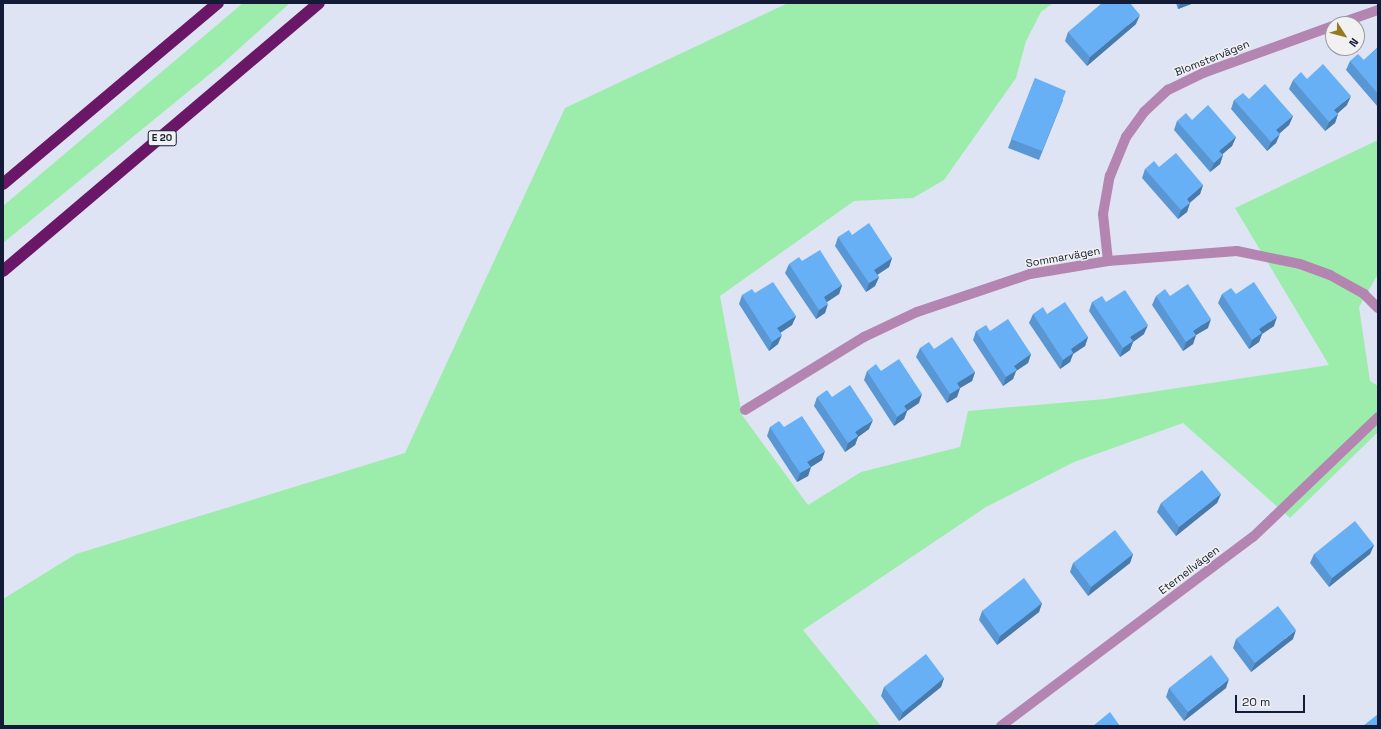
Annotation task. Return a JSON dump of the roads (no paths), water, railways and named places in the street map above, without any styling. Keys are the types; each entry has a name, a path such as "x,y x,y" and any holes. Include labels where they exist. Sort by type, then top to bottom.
{"highway":[{"path":"3,184 218,3"},
{"name":"E 20","path":"3,271 319,3"}],"street":[{"path":"1361,16 1378,10"},
{"name":"Blomstervägen","path":"1108,261 1103,214 1110,176 1126,137 1144,112 1168,90 1203,73 1325,29"},
{"name":"Sommarvägen","path":"745,410 864,337 917,312 1030,274 1108,261 1237,251 1300,264 1330,275 1364,294 1378,308"},
{"name":"Eternellvägen","path":"1001,726 1253,537 1378,417"}]}
